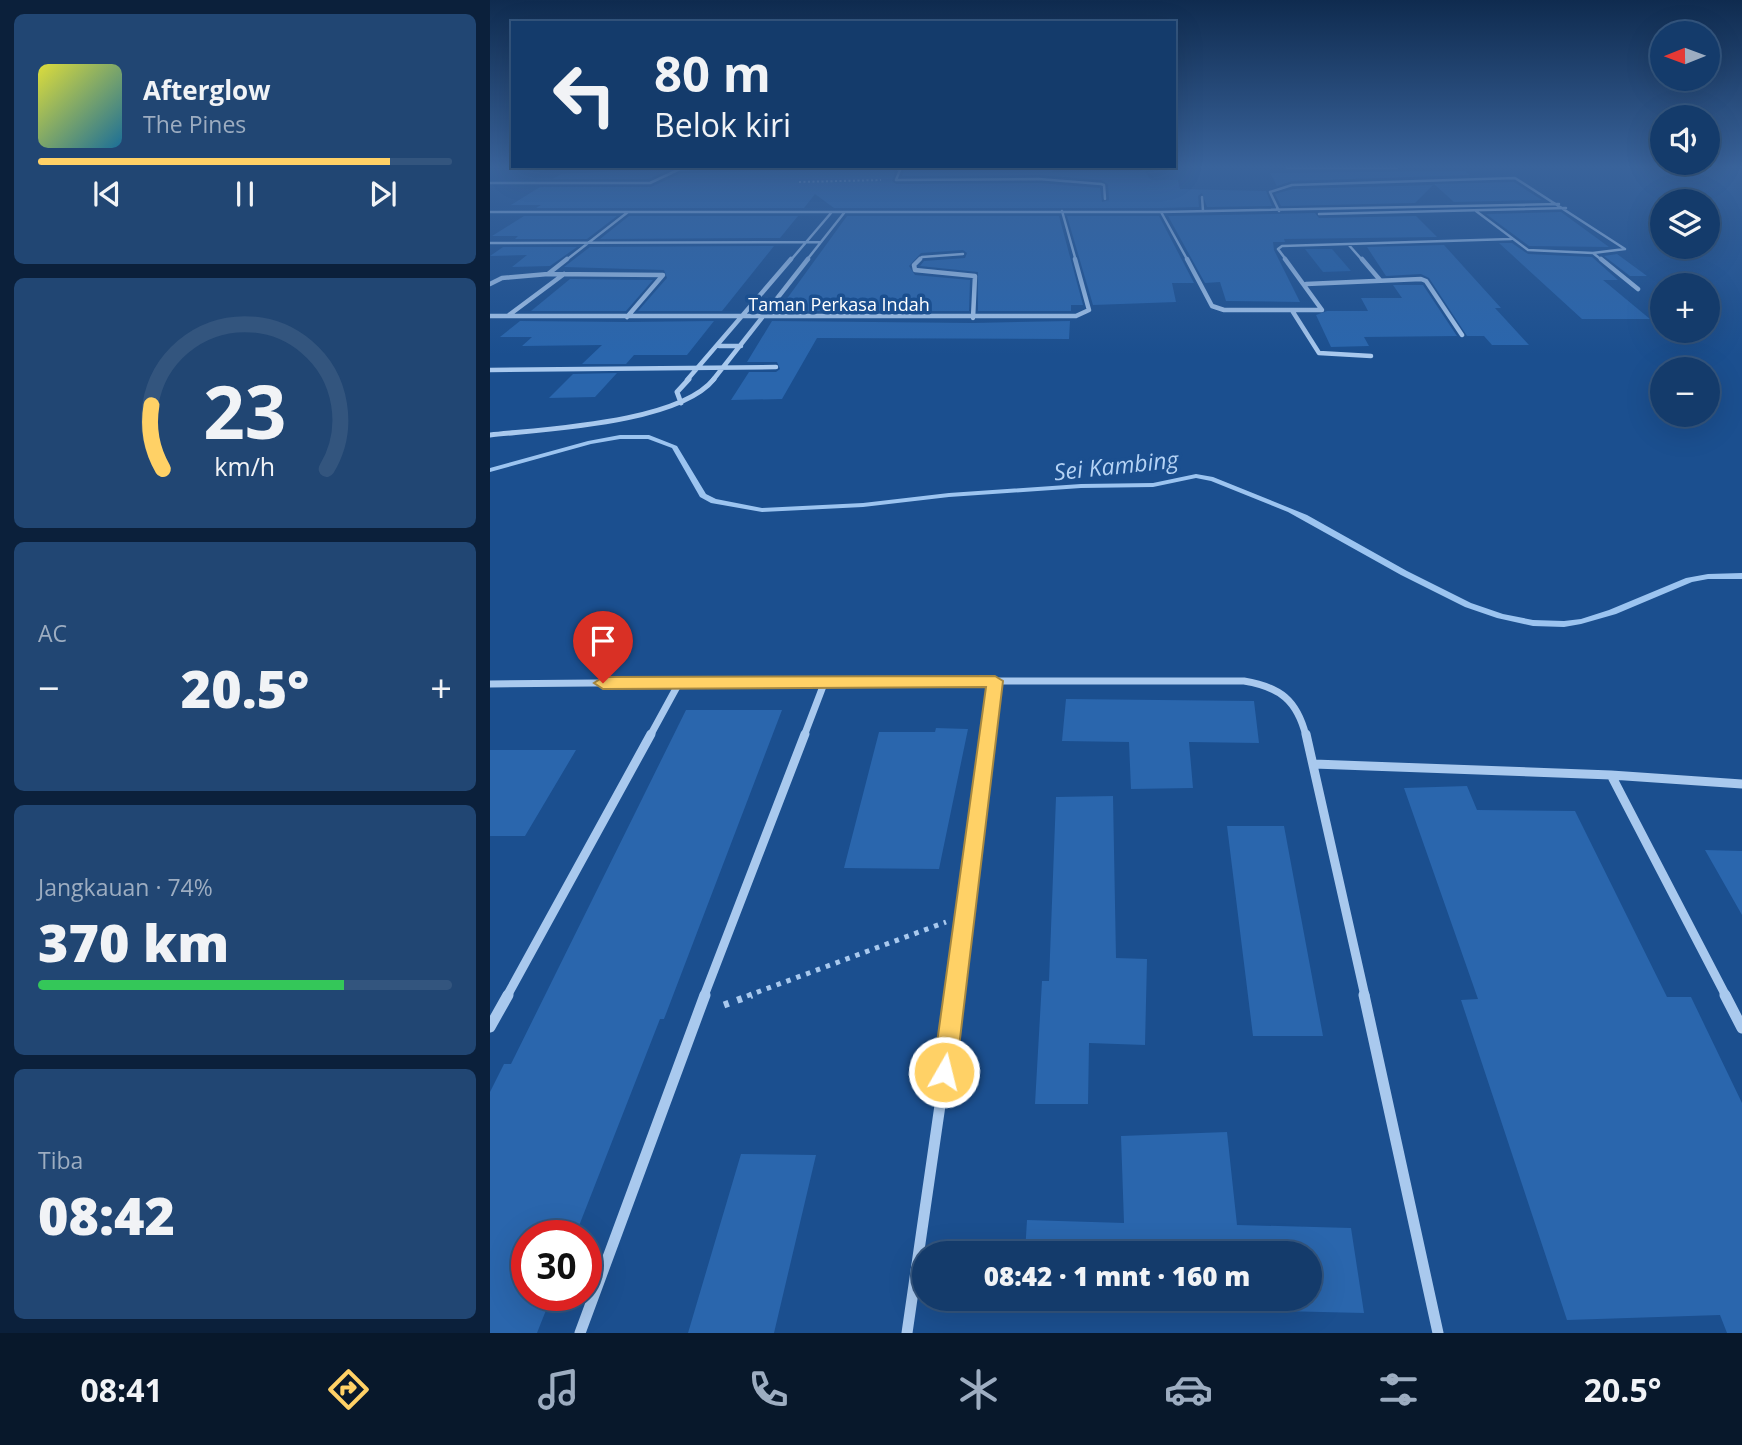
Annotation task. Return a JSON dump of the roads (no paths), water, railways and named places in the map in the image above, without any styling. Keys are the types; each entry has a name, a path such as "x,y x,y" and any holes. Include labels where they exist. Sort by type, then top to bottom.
{"street":[{"path":"548,274 604,230"},
{"path":"681,403 677,392 743,318 815,230"},
{"path":"490,435 626,418 681,403 706,388 830,230"},
{"name":"Taman Perkasa Indah","path":"490,316 1069,317 1087,313 1067,230"},
{"path":"1171,230 1214,308 1293,312 1322,310 1278,248 1511,239"},
{"path":"1500,230 1534,252 1593,253 1625,249 1598,230"},
{"path":"490,243 821,242"},
{"path":"1348,244 1380,280"},
{"path":"1593,253 1638,289"},
{"path":"963,254 922,257 914,265 915,270 922,272 974,275 973,318"},
{"path":"490,284 502,278 548,274 663,275 626,317"},
{"path":"508,316 564,274"},
{"path":"1306,284 1380,280 1426,281 1462,335"},
{"path":"1293,312 1319,353 1371,356"},
{"path":"719,346 741,346"},
{"path":"490,370 776,367"},
{"path":"580,1333 697,1015 825,681"},
{"path":"907,1333 967,915 995,681"},
{"path":"490,684 995,681 1264,683 1280,689 1297,705 1314,764 1438,1333"},
{"path":"490,1027 679,683"},
{"path":"1314,764 1611,775 1742,784"},
{"path":"1611,775 1742,1028"}],"waterway":[{"name":"Sei Kambing","path":"490,470 590,442 620,437 649,437 675,447 703,495 714,501 762,510 863,505 949,495 1081,486 1153,485 1196,476 1213,479 1291,510 1468,605 1533,623 1564,624 1581,621 1612,612 1689,580 1742,576"}]}
